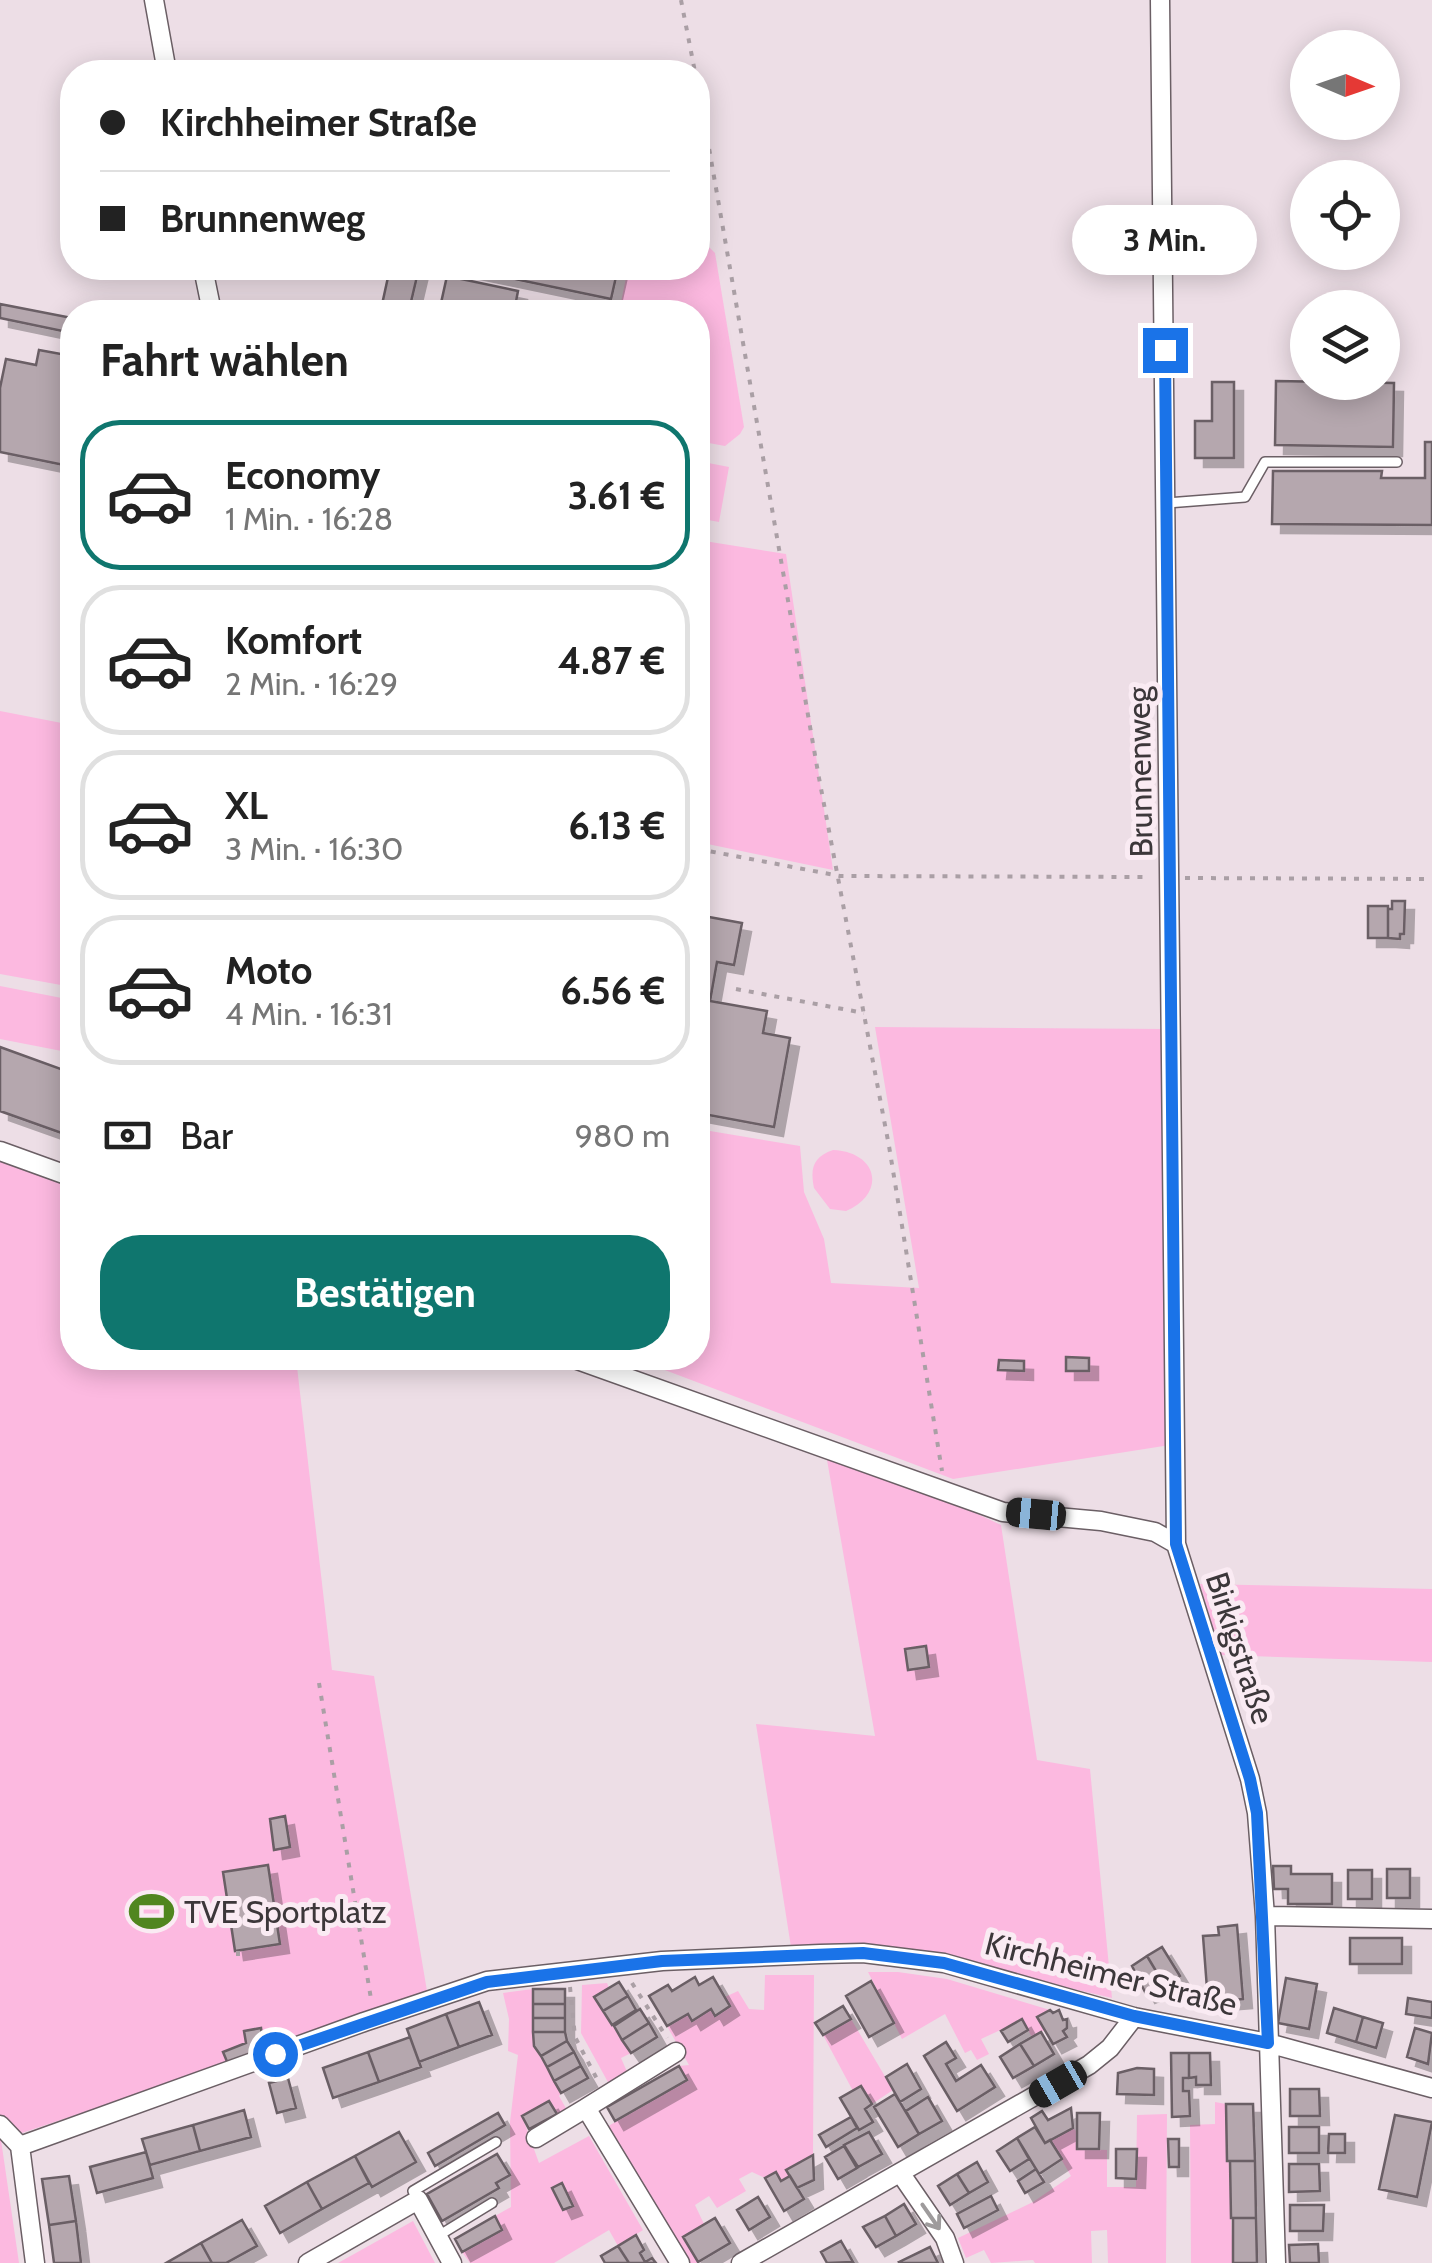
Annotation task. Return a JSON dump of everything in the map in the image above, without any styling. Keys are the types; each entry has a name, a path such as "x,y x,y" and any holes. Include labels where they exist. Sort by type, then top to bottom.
{"street":[{"path":"154,0 164,60"},
{"name":"Brunnenweg","path":"1160,0 1176,1544"},
{"path":"0,1151 60,1173"},
{"name":"Birkigstraße","path":"606,1370 1003,1512 1101,1520 1156,1532 1176,1544 1250,1779 1257,1813 1276,2263"},
{"path":"1264,1916 1432,1919"},
{"name":"Kirchheimer Straße","path":"20,2146 374,2018 487,1982 662,1961 863,1953 944,1963 1134,2016 1268,2043 1432,2088"},
{"path":"741,2263 1089,2066 1110,2048 1134,2016"},
{"path":"536,2138 676,2052"},
{"path":"586,2108 680,2263"},
{"path":"0,2125 20,2146 36,2263"},
{"path":"901,2174 945,2238 954,2263"},
{"path":"308,2263 418,2200 452,2263"}],"lane":[{"path":"1167,503 1246,497 1265,462 1397,462"},
{"path":"418,2200 414,2190 496,2142"},
{"path":"438,2236 492,2203"}],"path":[{"path":"681,0 693,60"},
{"path":"710,154 819,778 865,1014 946,1490"},
{"path":"710,851 840,876 1432,879"},
{"path":"736,989 865,1014"},
{"path":"319,1683 374,2018"},
{"path":"622,1966 676,2052"},
{"path":"569,1972 575,2037 605,2095"}],"shaded area":[{"path":"710,248 715,253 744,427 725,446 710,443 710,300 621,300 626,280 710,280"},
{"path":"710,463 729,467 719,522 710,520"},
{"path":"710,542 786,554 833,870 710,844"},
{"path":"0,711 60,723 60,985 0,974"},
{"path":"0,986 60,998 60,1051 0,1039"},
{"path":"875,1027 1167,1029 1170,1445 953,1479 665,1370 710,1370 710,1131 800,1146 804,1192 824,1239 831,1283 919,1288"},
{"path":"833,1150 860,1158 872,1174 868,1194 846,1211 830,1209 814,1188 814,1164"},
{"path":"0,1161 60,1183 60,1370 297,1370 332,1670 374,1676 428,1997 1,2140 19,2263 0,2263"},
{"path":"826,1454 1001,1525 1037,1760 1090,1769 1112,1998 1027,1978 791,1947 756,1724 875,1736"},
{"path":"1200,1584 1432,1589 1432,1662 1221,1655"},
{"path":"868,1972 947,1979 1050,2010 1038,2017 1045,2030 1032,2037 1022,2020 981,2039 989,2054 977,2060 971,2050 965,2053 945,2014 902,2039"},
{"path":"765,1975 814,1975 813,2155 787,2169 790,2176 781,2181 776,2172 765,2178 752,2172 739,2179 746,2191 717,2208 709,2196 695,2205 704,2224 683,2237 699,2263 687,2263 605,2128 687,2080 679,2066 689,2065 667,2026 688,2014 692,2020 711,2009 715,2015 730,2006 725,1997 738,1991 749,2009 764,2010"},
{"path":"607,1983 609,1988 594,1998 631,2053 621,2058 628,2074 609,2084 581,2033 582,1985"},
{"path":"533,1989 534,2046 567,2110 557,2114 549,2101 522,2116 539,2163 589,2136 643,2230 618,2246 609,2230 554,2263 470,2263 462,2252 502,2230 495,2216 511,2207 510,2122 518,2055 508,2051 509,2019 503,1993"},
{"path":"851,2019 893,2090 872,2104 861,2086 853,2091 823,2035"},
{"path":"1215,2102 1226,2104 1233,2263 1191,2263 1190,2125 1215,2124"},
{"path":"1167,2114 1166,2263 1108,2263 1107,2230 1091,2231 1092,2263 991,2263 984,2250 966,2258 958,2238 1033,2202 1071,2176 1050,2140 1073,2128 1077,2132 1077,2149 1107,2150 1107,2187 1136,2187 1137,2115"},
{"path":"413,2221 435,2263 338,2263"}],"building":[{"path":"387,280 416,280 411,300 383,300"},
{"path":"446,280 518,291 516,300 442,300"},
{"path":"520,280 615,280 611,299"},
{"path":"0,304 60,316 60,330 0,318"},
{"path":"39,350 60,354 60,464 0,452 0,388 6,359 36,365"},
{"path":"1276,381 1290,381 1290,400 1394,400 1393,447 1275,445"},
{"path":"1212,382 1234,382 1234,458 1195,458 1195,421 1212,421"},
{"path":"1425,442 1432,442 1432,525 1272,524 1273,471 1382,471 1381,478 1425,478"},
{"path":"1392,901 1405,901 1404,934 1400,934 1400,939 1388,938 1388,909 1392,909"},
{"path":"1368,906 1388,906 1388,938 1368,938"},
{"path":"710,917 742,923 734,965 717,962 710,1001"},
{"path":"710,1001 767,1011 763,1033 790,1038 774,1127 710,1115"},
{"path":"0,1047 60,1069 60,1132 0,1111"},
{"path":"1066,1357 1089,1358 1089,1371 1066,1371"},
{"path":"999,1360 1024,1361 1024,1371 998,1370"},
{"path":"926,1646 929,1667 908,1670 905,1649"},
{"path":"285,1816 290,1847 274,1850 270,1819"},
{"path":"268,1865 280,1944 235,1951 223,1872"},
{"path":"1273,1866 1291,1866 1291,1874 1332,1874 1332,1904 1288,1904 1288,1889 1274,1889"},
{"path":"1387,1869 1410,1869 1410,1898 1387,1898"},
{"path":"1348,1870 1372,1870 1372,1899 1348,1899"},
{"path":"1237,1925 1243,1999 1208,2002 1203,1936 1219,1935 1218,1927"},
{"path":"1350,1938 1402,1938 1402,1964 1350,1964"},
{"path":"1162,1947 1180,1976 1165,1986 1147,1956"},
{"path":"1147,1956 1165,1986 1146,1994 1132,1966"},
{"path":"695,1977 699,1985 713,1977 730,2006 715,2016 711,2009 692,2021 688,2014 667,2026 649,1996 668,1985 672,1991"},
{"path":"1286,1978 1317,1984 1309,2029 1278,2023"},
{"path":"871,1981 894,2023 869,2037 846,1996"},
{"path":"619,1982 628,1996 603,2011 594,1997"},
{"path":"533,1989 565,1989 565,2004 533,2004"},
{"path":"628,1996 636,2010 612,2025 603,2011"},
{"path":"1408,1998 1432,2002 1432,2018 1406,2014"},
{"path":"479,2002 492,2035 459,2047 446,2014"},
{"path":"533,2004 565,2004 565,2018 533,2018"},
{"path":"843,2006 851,2019 823,2035 815,2023"},
{"path":"1334,2008 1363,2017 1356,2042 1327,2033"},
{"path":"640,2009 649,2023 622,2040 614,2026"},
{"path":"1059,2010 1063,2020 1067,2019 1063,2031 1067,2037 1053,2044 1037,2017"},
{"path":"446,2014 459,2047 419,2062 407,2029"},
{"path":"1363,2017 1383,2023 1376,2048 1356,2042"},
{"path":"533,2018 565,2018 565,2032 533,2032"},
{"path":"1022,2019 1028,2030 1008,2042 1001,2031"},
{"path":"649,2023 657,2037 631,2053 622,2040"},
{"path":"261,2028 264,2052 228,2064 223,2052 246,2043 244,2031"},
{"path":"1415,2028 1432,2033 1428,2064 1407,2057"},
{"path":"533,2032 565,2032 567,2041 541,2056 534,2046"},
{"path":"1041,2032 1054,2054 1034,2066 1020,2044"},
{"path":"410,2037 421,2067 379,2082 368,2052"},
{"path":"567,2041 574,2052 547,2067 541,2056"},
{"path":"946,2042 956,2058 946,2064 956,2081 981,2065 995,2087 957,2111 924,2056"},
{"path":"1020,2044 1034,2066 1013,2078 1000,2057"},
{"path":"368,2052 379,2082 333,2098 323,2068"},
{"path":"574,2052 581,2066 554,2081 547,2067"},
{"path":"1171,2053 1189,2053 1189,2078 1183,2078 1183,2091 1189,2091 1190,2116 1172,2117"},
{"path":"1189,2053 1210,2053 1211,2085 1196,2085 1196,2077 1189,2078"},
{"path":"907,2064 921,2089 900,2102 886,2077"},
{"path":"581,2066 588,2078 561,2093 554,2081"},
{"path":"679,2066 687,2080 615,2121 607,2107"},
{"path":"1154,2069 1154,2095 1117,2094 1118,2073"},
{"path":"288,2078 296,2108 277,2113 269,2083"},
{"path":"861,2086 872,2104 865,2109 873,2122 859,2130 840,2098"},
{"path":"1290,2089 1319,2089 1320,2116 1290,2116"},
{"path":"895,2094 919,2134 898,2147 874,2107"},
{"path":"928,2097 942,2121 919,2134 906,2111"},
{"path":"549,2101 557,2114 529,2129 522,2116"},
{"path":"1226,2104 1253,2104 1255,2161 1227,2161"},
{"path":"1071,2108 1073,2128 1045,2143 1031,2118 1042,2111 1048,2120"},
{"path":"244,2110 251,2137 200,2151 193,2125"},
{"path":"498,2113 505,2125 435,2166 428,2153"},
{"path":"1077,2113 1100,2113 1099,2149 1077,2149"},
{"path":"1395,2115 1432,2122 1417,2197 1379,2189"},
{"path":"851,2117 857,2128 826,2147 819,2135"},
{"path":"193,2125 200,2151 150,2165 142,2139"},
{"path":"1035,2127 1045,2143 1050,2140 1062,2159 1039,2174 1017,2138"},
{"path":"1289,2127 1319,2127 1319,2153 1289,2153"},
{"path":"399,2132 416,2162 372,2187 355,2156"},
{"path":"869,2132 882,2154 858,2167 844,2145"},
{"path":"1329,2134 1345,2134 1345,2153 1328,2153"},
{"path":"1017,2138 1029,2159 1010,2171 997,2151"},
{"path":"1168,2139 1179,2139 1179,2167 1169,2167"},
{"path":"844,2146 857,2168 838,2179 825,2157"},
{"path":"1116,2149 1137,2149 1136,2179 1116,2178"},
{"path":"146,2152 153,2178 97,2193 90,2167"},
{"path":"497,2154 510,2175 496,2183 499,2188 442,2221 427,2194"},
{"path":"813,2155 814,2180 797,2188 786,2170"},
{"path":"355,2156 369,2183 322,2209 307,2182"},
{"path":"1230,2161 1255,2161 1256,2218 1231,2218"},
{"path":"977,2162 988,2182 969,2193 957,2174"},
{"path":"1289,2164 1319,2164 1320,2191 1289,2192"},
{"path":"1036,2169 1044,2182 1025,2193 1018,2181"},
{"path":"776,2172 781,2181 790,2176 804,2199 784,2211 765,2178"},
{"path":"957,2174 969,2193 950,2205 938,2186"},
{"path":"69,2176 76,2221 49,2225 42,2179"},
{"path":"307,2182 322,2209 280,2233 265,2206"},
{"path":"562,2183 573,2206 563,2210 552,2188"},
{"path":"991,2196 998,2210 964,2228 957,2214"},
{"path":"758,2197 770,2217 749,2230 737,2210"},
{"path":"904,2204 916,2224 896,2236 885,2216"},
{"path":"1290,2205 1324,2205 1323,2231 1290,2231"},
{"path":"495,2216 502,2230 462,2252 455,2239"},
{"path":"885,2216 896,2236 876,2247 863,2227"},
{"path":"715,2218 730,2243 698,2262 683,2237"},
{"path":"1233,2218 1256,2218 1257,2263 1233,2263"},
{"path":"242,2220 257,2246 226,2263 212,2263 201,2243"},
{"path":"76,2221 81,2263 54,2263 49,2225"},
{"path":"636,2235 645,2262 652,2258 656,2263 629,2263 618,2246"},
{"path":"841,2241 853,2262 827,2263 821,2252"},
{"path":"201,2243 212,2263 166,2263"},
{"path":"1318,2244 1319,2263 1290,2263 1289,2245"},
{"path":"618,2246 629,2263 605,2263 601,2256"},
{"path":"930,2247 938,2263 899,2262"}],"place":[{"name":"TVE Sportplatz","path":"151,1912"}],"route":[{"path":"275,2054 487,1982 662,1961 863,1953 944,1963 1134,2016 1268,2043 1257,1813 1250,1779 1176,1544 1165,350"}]}
